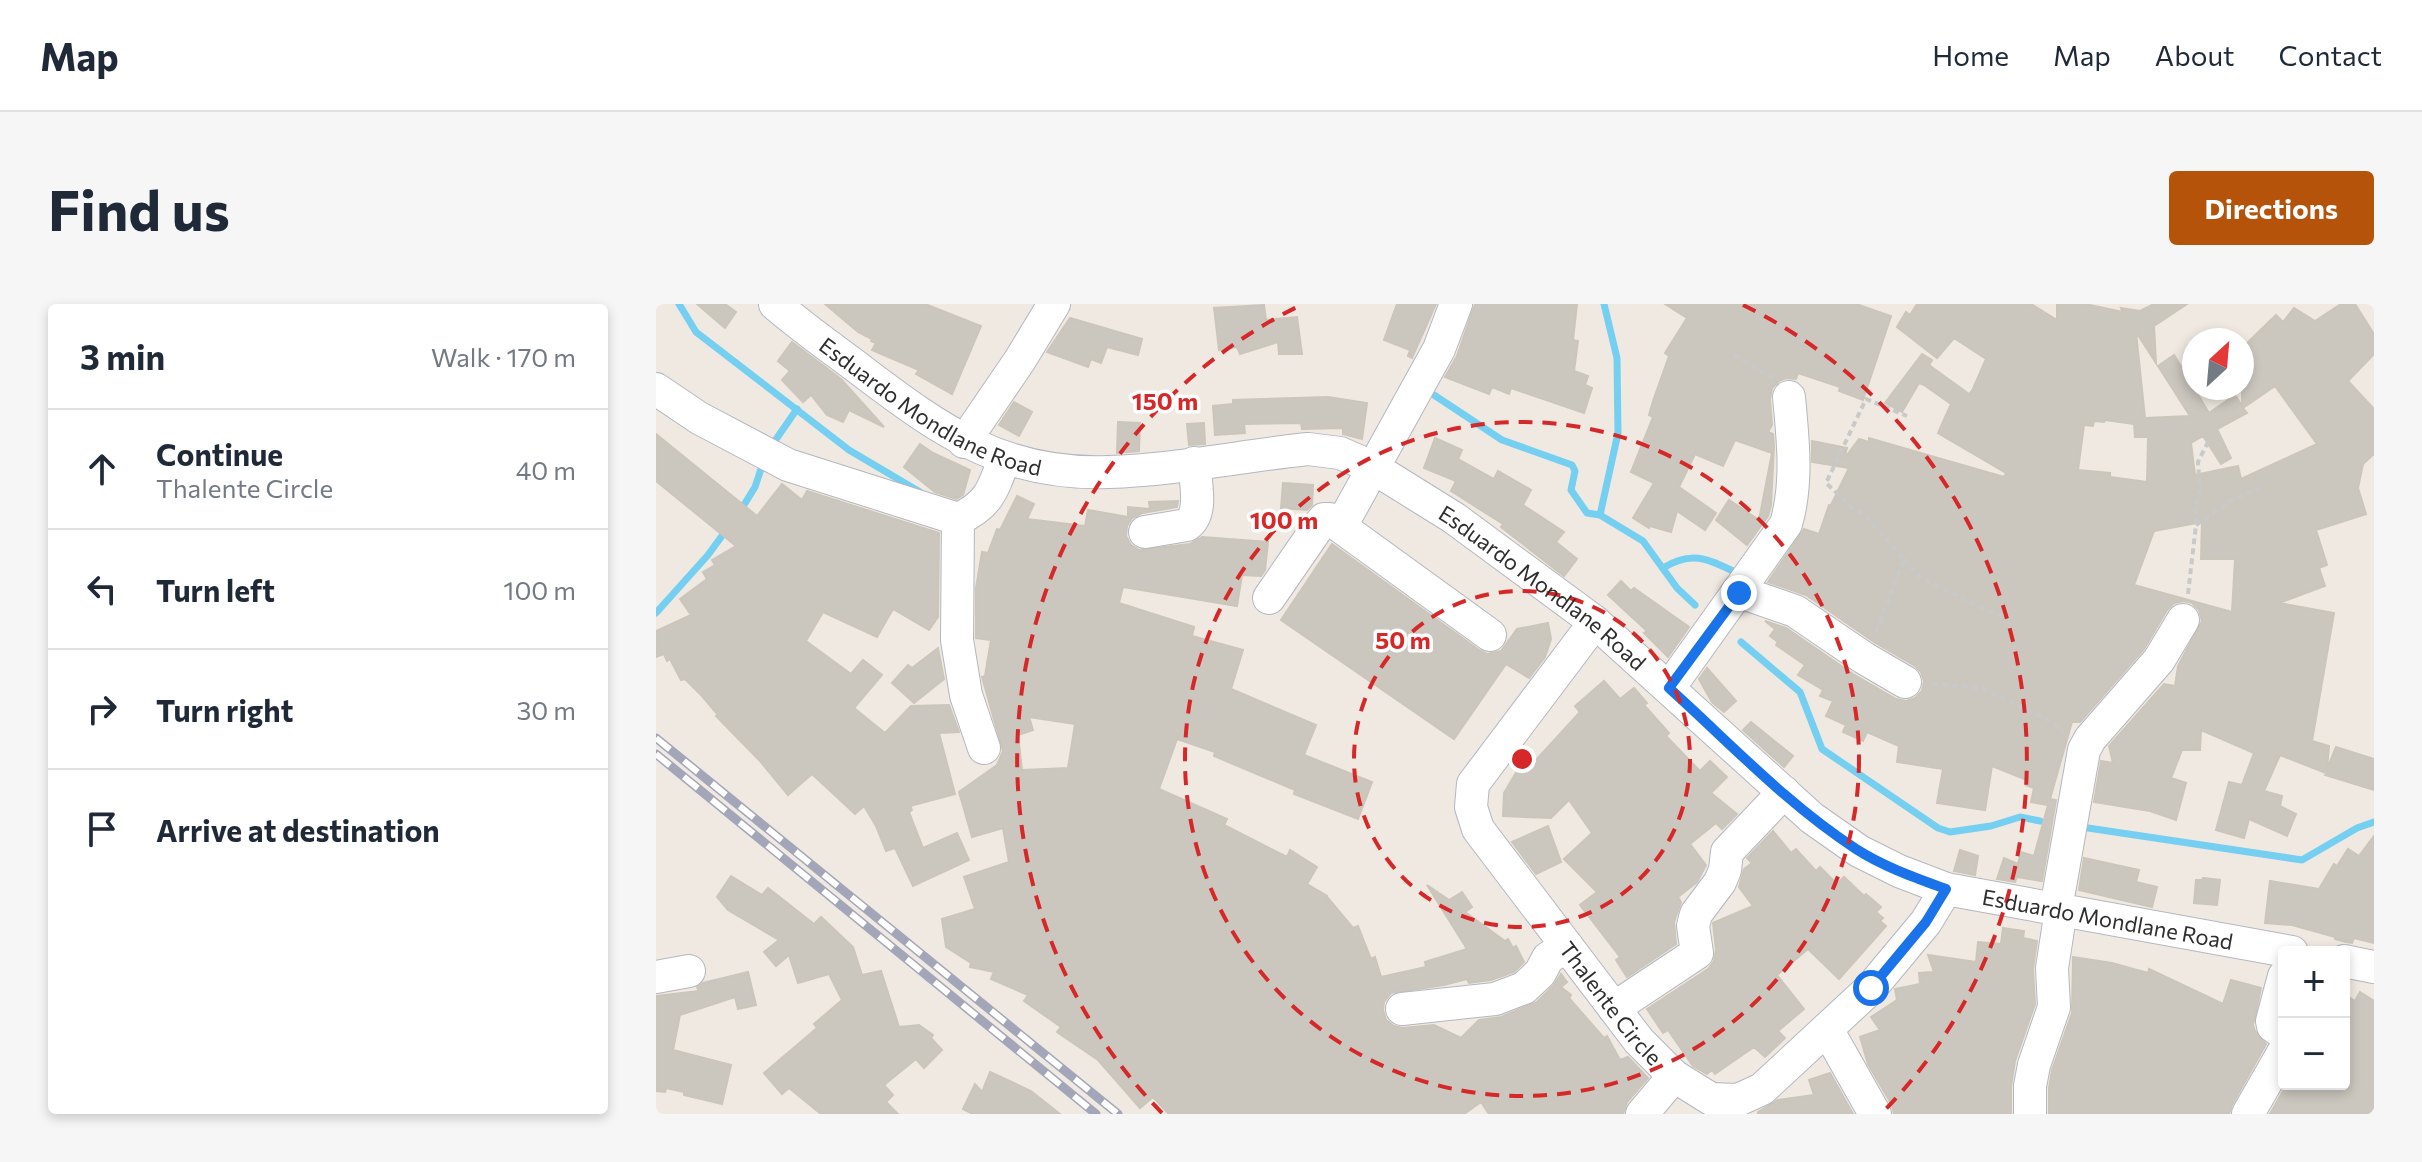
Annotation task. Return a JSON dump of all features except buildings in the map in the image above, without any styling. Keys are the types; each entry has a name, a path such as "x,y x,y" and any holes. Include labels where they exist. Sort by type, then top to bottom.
{"street":[{"name":"Esduardo Mondlane Road","path":"775,304 919,414 964,442 1004,459 1068,470 1107,472 1308,449 1340,453 1372,467 1454,518 1595,622 1812,818 1859,851 1946,889 2278,950"},
{"path":"964,442 1054,304"},
{"path":"1341,526 1439,349 1456,304"},
{"path":"656,389 699,418 788,465 958,519 978,510 994,488 1004,459"},
{"path":"1669,688 1786,524 1794,464 1790,408"},
{"path":"1145,532 1187,525 1193,521 1197,512 1194,463"},
{"path":"958,519 957,640 966,695 984,748"},
{"path":"1269,598 1324,519 1330,519 1490,635"},
{"path":"1740,592 1795,611 1905,682"},
{"path":"2030,1114 2034,1065 2054,1007 2052,968 2084,750 2090,739 2159,660 2183,620"},
{"name":"Thalente Circle","path":"1595,622 1473,784 1471,807 1478,829 1639,1041 1674,1076 1723,1106 1762,1089 1871,988 1926,922 1946,889"},
{"path":"1614,1008 1697,953 1693,926 1696,914 1720,882 1727,852 1784,792"},
{"path":"1402,1009 1495,999 1524,988 1540,973 1548,958 1567,946"},
{"path":"2350,962 2374,967"},
{"path":"656,977 689,971"},
{"path":"2278,998 2272,1021 2278,1030"},
{"path":"1827,1029 1875,1114"},
{"path":"2248,1114 2278,1062"},
{"path":"1642,1114 1674,1076"}],"path":[{"path":"1734,355 1771,375 1790,408"},
{"path":"1907,416 1866,399 1826,483 1865,515 1919,577 1988,611 2016,621"},
{"path":"2183,620 2196,525 2195,508 2200,491 2198,462 2210,438"},
{"path":"2196,525 2232,500 2261,488"},
{"path":"1864,658 1904,559"},
{"path":"1905,682 1982,688 2045,718 2084,750"}],"waterway":[{"path":"679,304 696,332 849,450 920,492"},
{"path":"1600,515 1618,433 1617,358 1604,304"},
{"path":"1434,395 1502,440 1572,465 1575,471 1571,490 1587,513 1600,515 1643,541 1677,588 1695,605"},
{"path":"770,448 797,409"},
{"path":"739,513 755,487 763,463"},
{"path":"656,613 727,529"},
{"path":"1663,568 1693,558 1710,561 1739,574"},
{"path":"1741,642 1800,692 1822,749 1938,828 1950,832 1991,826 2020,817 2040,821"},
{"path":"2088,828 2302,860 2357,828 2374,822"}],"railway":[{"path":"656,738 1118,1114"},
{"path":"656,754 1096,1114"}],"route":[{"path":"1739,593 1669,688 1812,818 1859,851 1946,889 1926,922 1871,988"}]}
